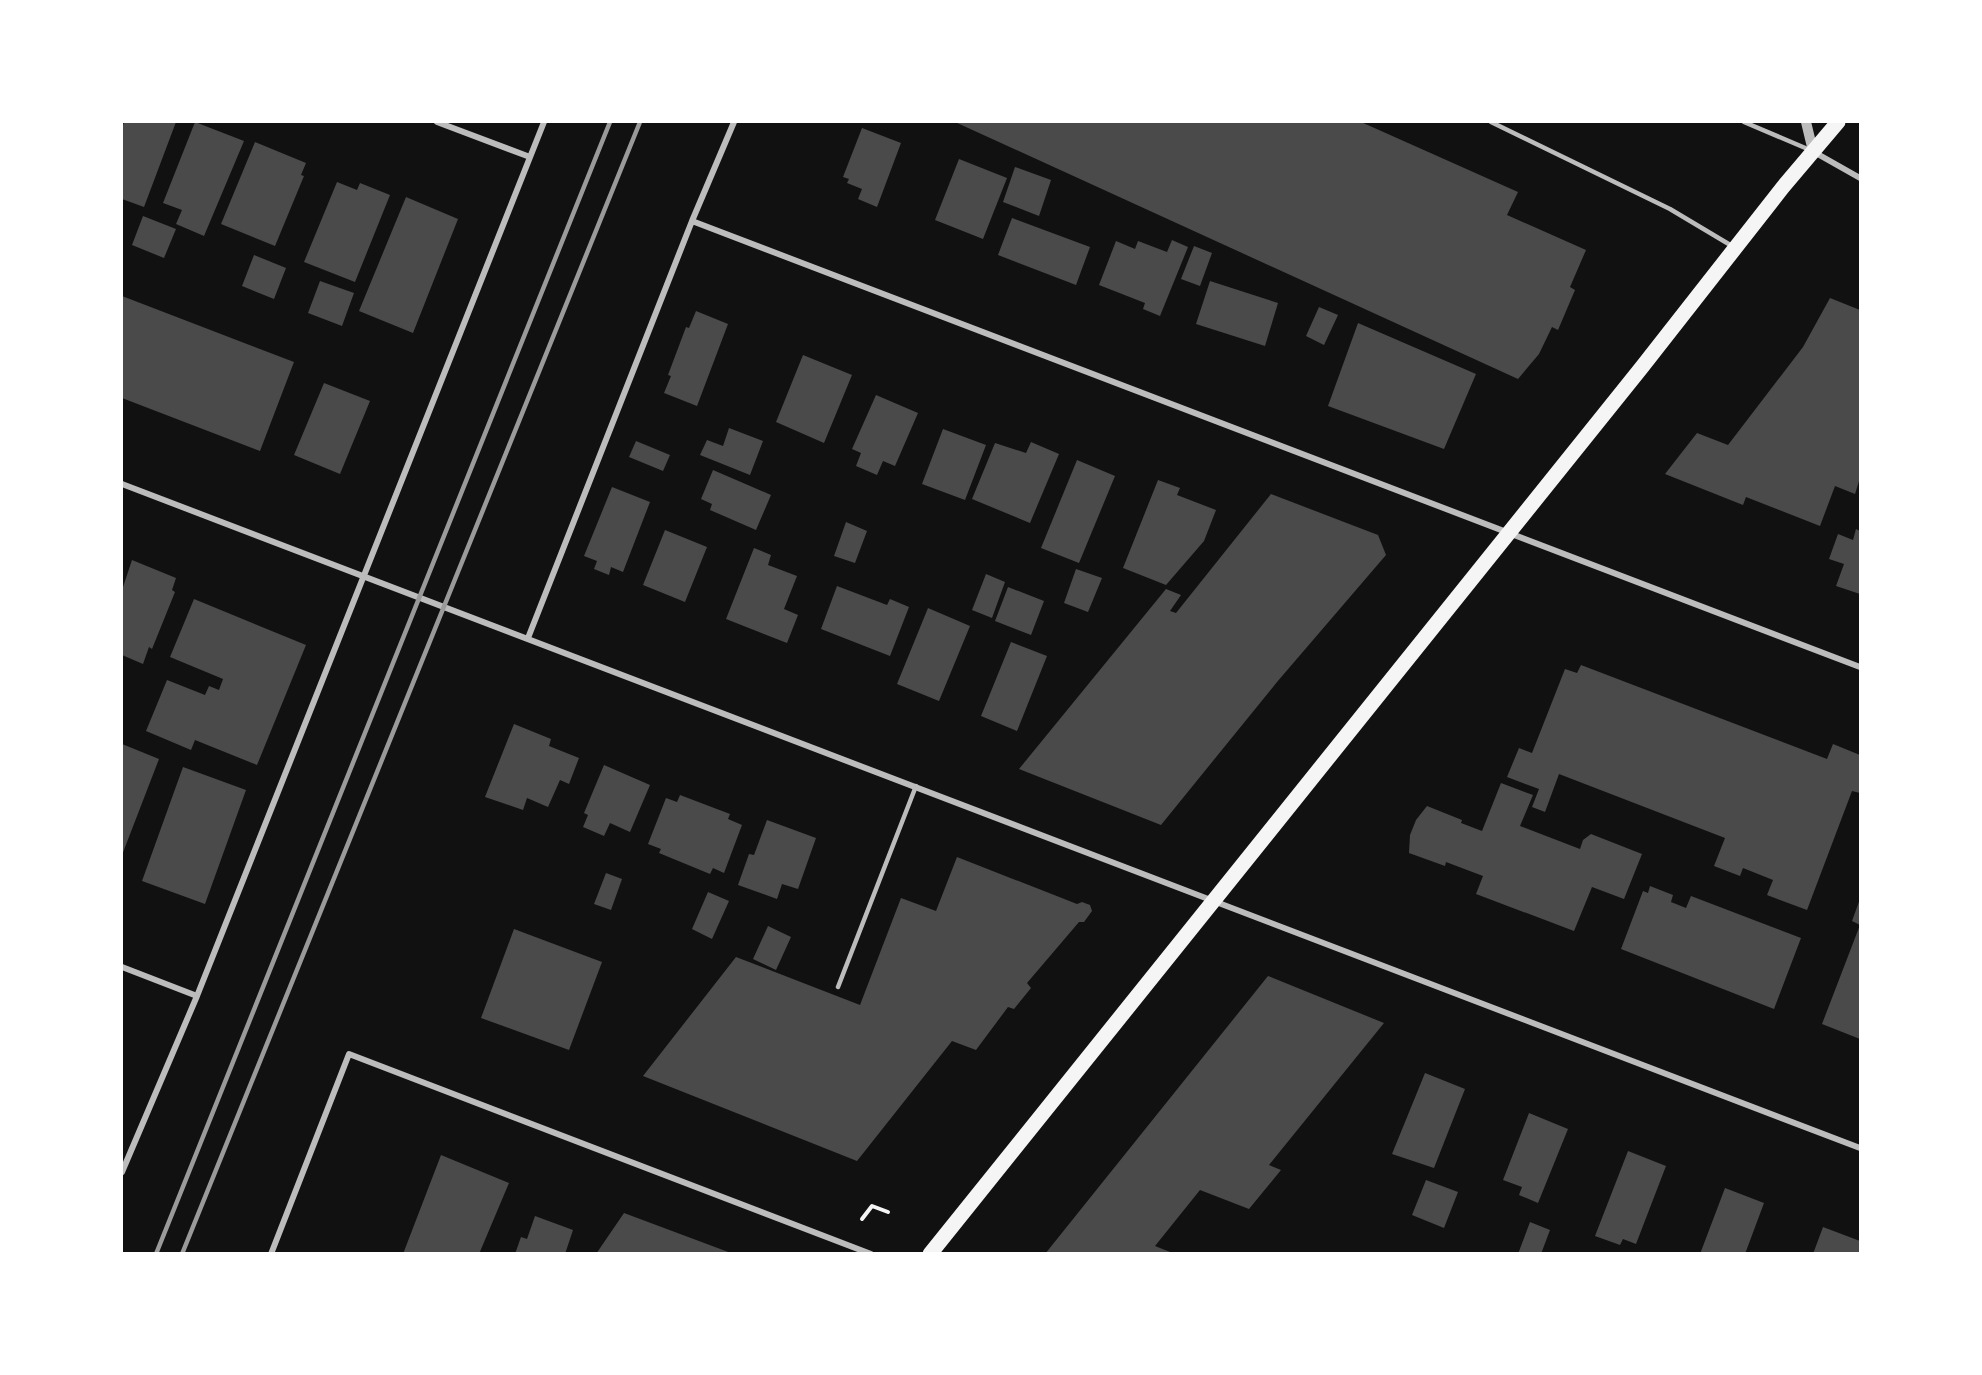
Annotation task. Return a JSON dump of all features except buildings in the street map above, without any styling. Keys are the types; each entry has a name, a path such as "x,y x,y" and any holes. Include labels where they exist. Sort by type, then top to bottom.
{"main road":[{"path":"930,1254 1509,533 1735,247 1838,122"}],"street":[{"path":"437,122 530,157"},
{"path":"122,1172 197,996 544,122"},
{"path":"528,638 692,221 734,122"},
{"path":"1806,122 1813,151 1860,178"},
{"path":"692,221 1860,667"},
{"path":"122,484 1860,1148"},
{"path":"122,966 197,996"},
{"path":"271,1254 349,1054 871,1254"}],"lane":[{"path":"1491,122 1670,209 1735,247"},
{"path":"1744,122 1813,151"},
{"path":"838,987 916,786"}],"path":[{"path":"862,1219 872,1206 888,1212"}],"railway":[{"path":"156,1254 610,122"},
{"path":"182,1254 640,122"}]}
